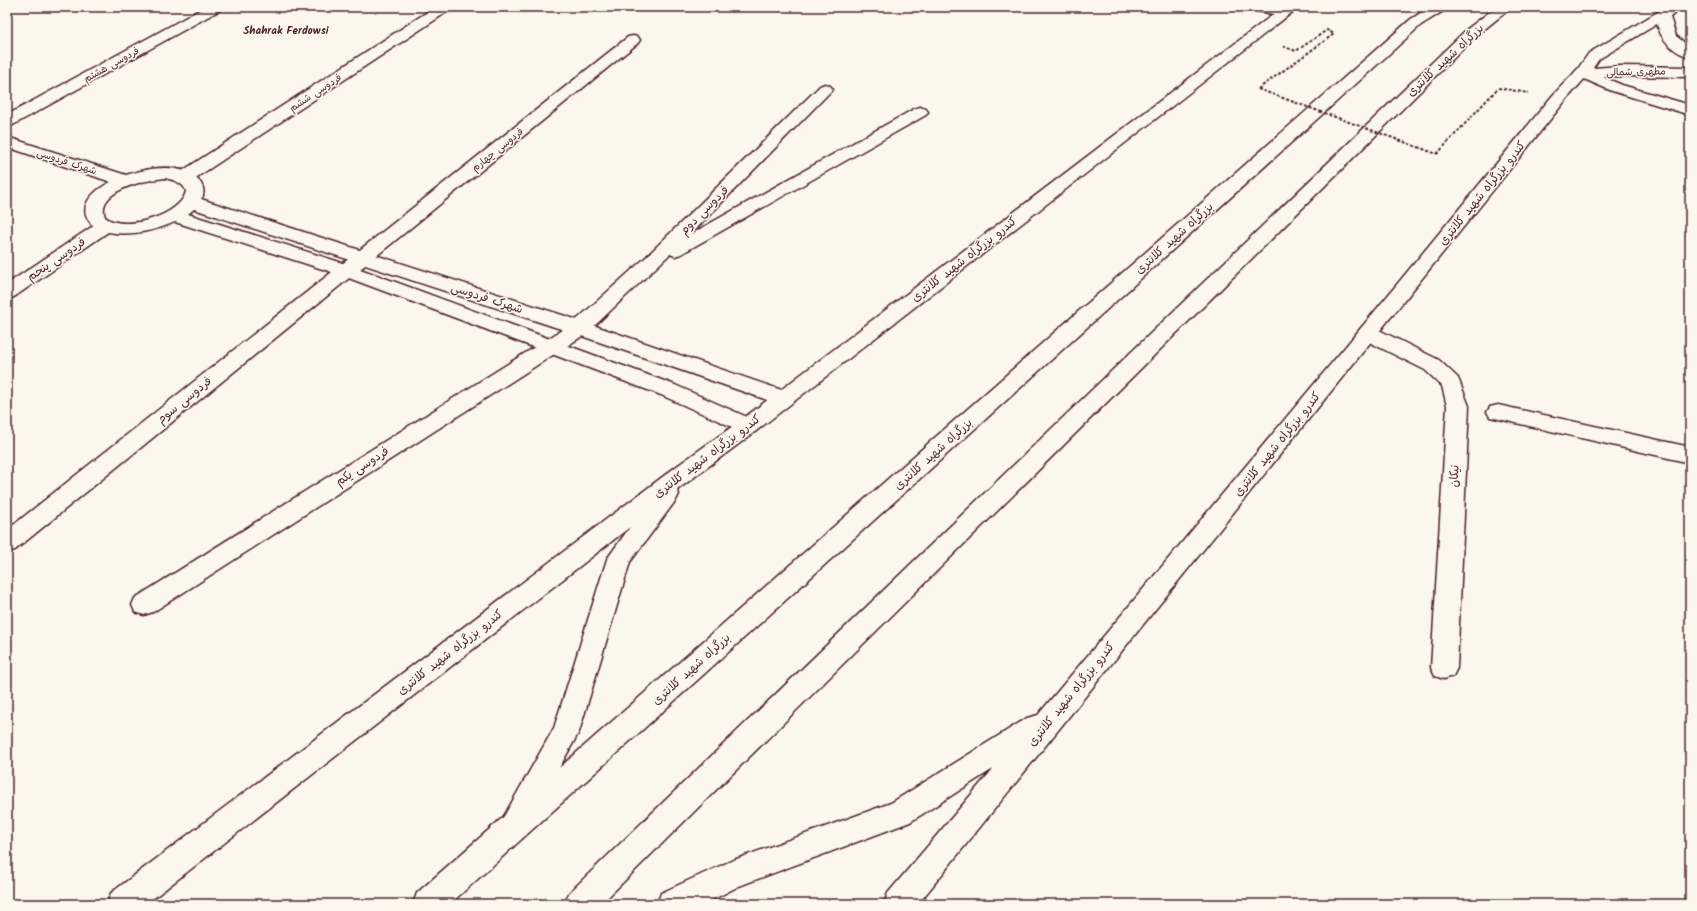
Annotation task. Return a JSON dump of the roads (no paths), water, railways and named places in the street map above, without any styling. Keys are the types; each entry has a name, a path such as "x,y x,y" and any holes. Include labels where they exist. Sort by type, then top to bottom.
{"main road":[{"name":"فردوسی هشتم","path":"7,122 215,7"},
{"name":"فردوسی ششم","path":"185,177 445,7"},
{"path":"1257,7 1288,10"},
{"name":"بزرگراه شهید کلانتری","path":"428,904 1416,22 1440,7"},
{"name":"بزرگراه شهید کلانتری","path":"580,904 1466,39 1505,7"},
{"name":"کندرو بزرگراه شهید کلانتری","path":"122,904 685,472 748,426 1288,10"},
{"path":"1669,11 1665,31 1683,49 1690,53"},
{"name":"کندرو بزرگراه شهید کلانتری","path":"899,904 1559,98 1582,73 1594,56 1669,11"},
{"name":"فردوسی چهارم","path":"362,257 633,40"},
{"name":"مطهری شمالی","path":"1582,73 1621,71 1690,72"},
{"path":"1582,73 1617,88 1690,110"},
{"name":"فردوسی دوم","path":"580,328 652,262 825,89"},
{"path":"652,262 920,112"},
{"name":"شهرک فردوسی","path":"7,142 119,184"},
{"name":"شهرک فردوسی","path":"7,154 119,184"},
{"path":"176,174 185,177 192,182 195,187 195,194 190,202 181,211 152,224 135,228 106,226 97,220 93,213 95,204 98,200 119,184 139,176 176,174"},
{"name":"شهرک فردوسی","path":"190,202 580,328 783,398"},
{"name":"شهرک فردوسی","path":"174,215 345,270 668,390 748,426"},
{"name":"فردوسی پنجم","path":"7,293 106,226"},
{"name":"فردوسی سوم","path":"7,543 362,257"},
{"name":"فردوسی یکم","path":"144,605 580,328"},
{"name":"نیکان","path":"1368,333 1432,365 1451,383 1458,406 1444,668"},
{"path":"1498,412 1690,455"},
{"path":"510,831 566,732 619,559 685,472"},
{"path":"672,904 731,875 900,813 1053,716"}],"district":[{"name":"Shahrak Ferdowsi","path":"286,30"}]}
